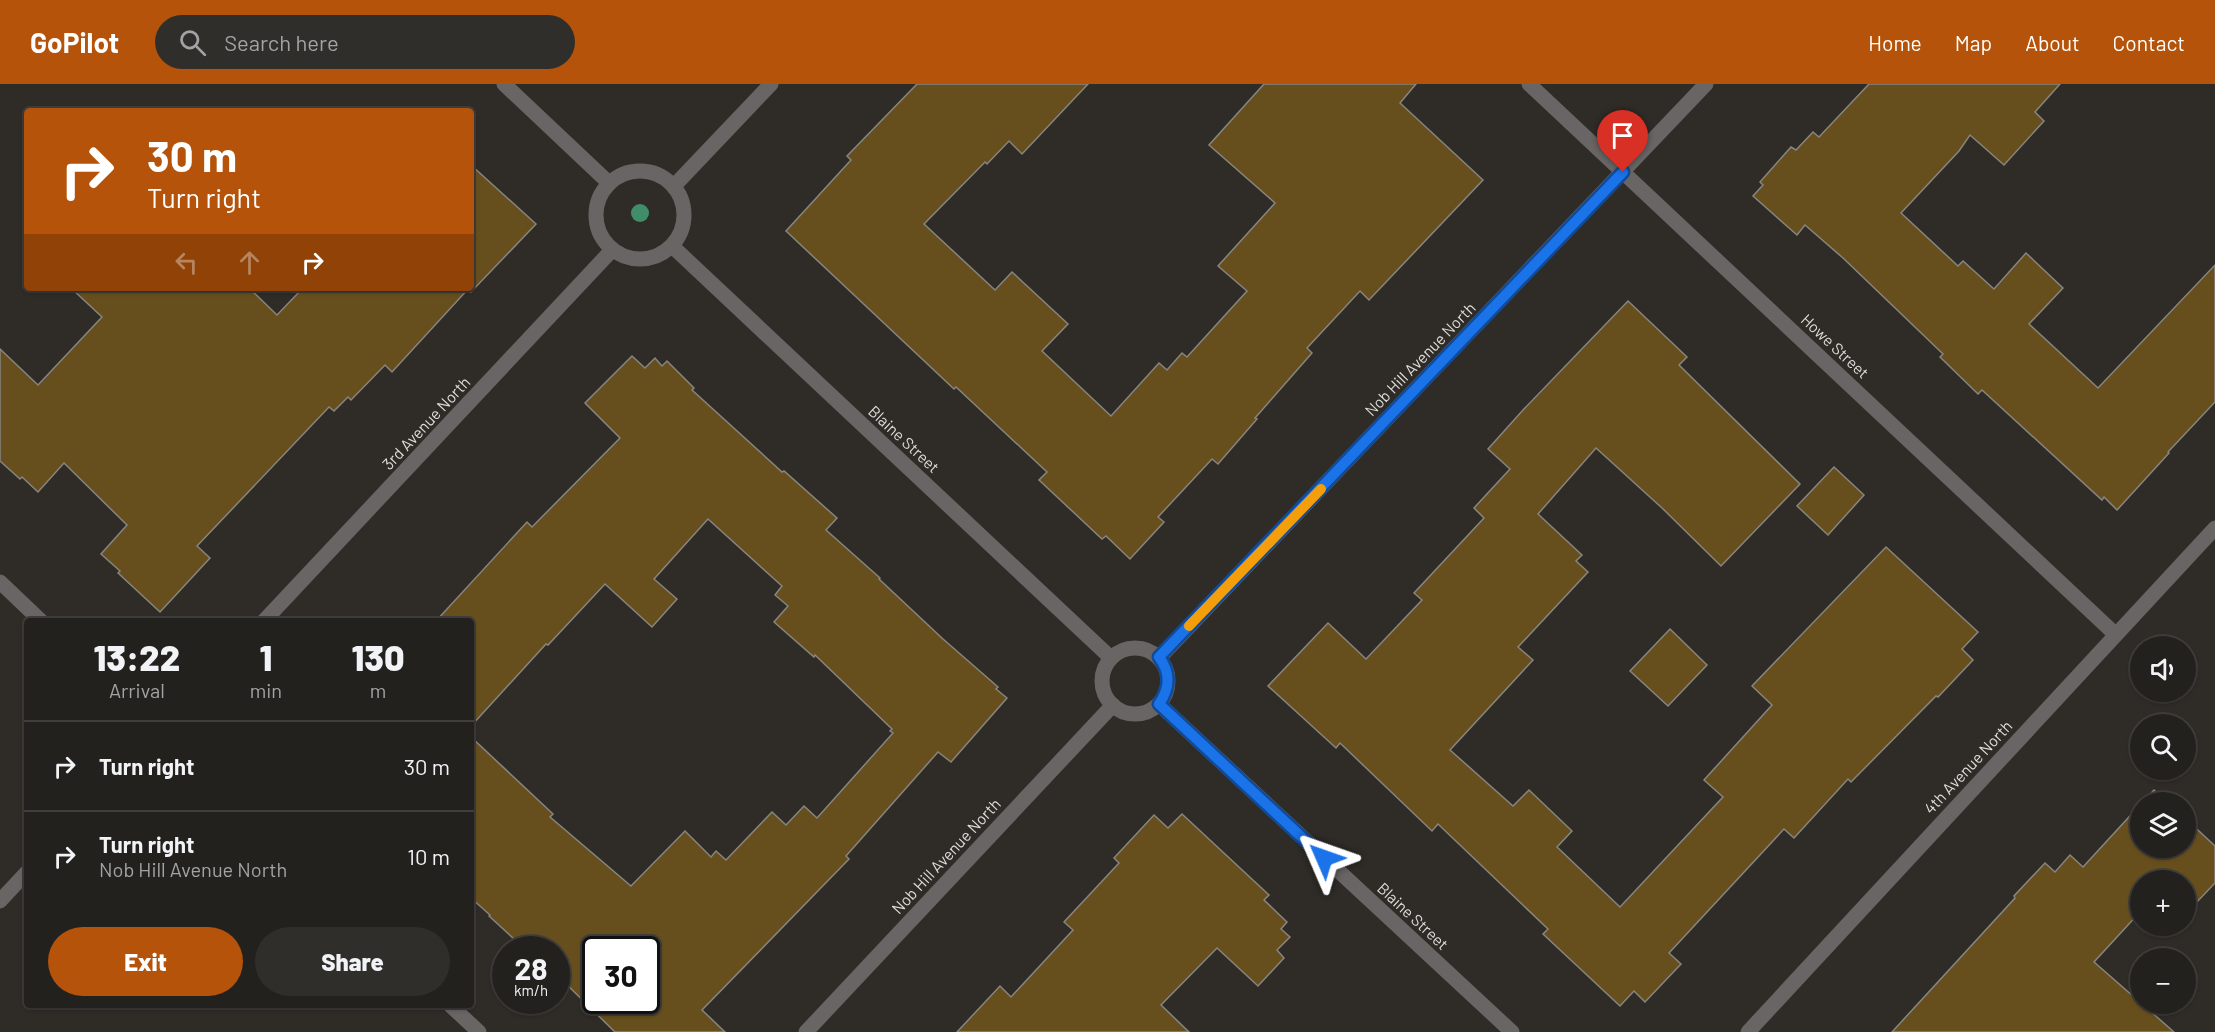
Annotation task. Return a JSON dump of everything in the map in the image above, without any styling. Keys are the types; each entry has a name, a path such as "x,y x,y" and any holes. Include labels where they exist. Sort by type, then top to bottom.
{"street":[{"path":"504,84 609,183"},
{"path":"674,186 771,84"},
{"name":"Howe Street","path":"1529,84 2115,634"},
{"name":"Nob Hill Avenue North","path":"1159,657 1706,84"},
{"path":"635,171 649,172 662,177 674,186 682,199 685,214 683,229 672,246 664,253 650,259 635,260 612,250 600,235 596,221 596,207 609,183 621,175 635,171"},
{"name":"Blaine Street","path":"672,246 1111,658"},
{"name":"3rd Avenue North","path":"267,618 612,250"},
{"name":"4th Avenue North","path":"1748,1032 2215,528"},
{"path":"0,582 38,618"},
{"path":"1133,647 1144,648 1159,657 1167,672 1168,683 1165,695 1159,704 1149,711 1138,714 1118,710 1104,693 1102,683 1102,673 1111,658 1122,650 1133,647"},
{"name":"Blaine Street","path":"1159,704 1512,1032"},
{"name":"Nob Hill Avenue North","path":"806,1032 1113,705"},
{"path":"0,901 24,875"},
{"path":"453,1008 479,1032"}],"building":[{"path":"917,84 1088,84 1022,154 1009,141 924,224 995,290 1012,272 1068,324 1042,351 1111,416 1159,363 1167,370 1182,353 1187,357 1247,291 1218,266 1275,203 1209,145 1264,84 1416,84 1400,103 1483,180 1369,300 1360,291 1307,348 1312,353 1218,464 1212,459 1158,517 1164,522 1130,559 1106,536 1102,539 1039,480 1047,472 956,387 954,389 786,231 851,160 847,156"},
{"path":"1869,84 2060,84 2035,112 2044,121 2004,165 1970,135 1959,151 1901,213 1958,266 1963,261 1994,289 2026,253 2063,288 2029,324 2098,388 2215,265 2215,402 2117,510 2104,497 2102,500 1982,390 1978,394 1940,357 1943,354 1843,258 1805,225 1797,235 1753,196 1763,185 1760,182 1791,147 1796,150 1813,132 1819,137"},
{"path":"474,168 536,224 474,289"},
{"path":"74,291 252,291 277,315 300,291 466,291 392,372 385,365 351,400 348,397 334,411 329,407 197,546 210,558 160,612 101,554 127,525 64,463 38,492 0,461 0,349 38,385 102,317"},
{"path":"1628,301 1687,357 1679,365 1800,484 1721,566 1596,448 1538,514 1582,555 1576,561 1588,572 1518,647 1533,660 1450,750 1513,806 1529,790 1572,831 1557,847 1620,907 1723,797 1704,780 1772,705 1752,686 1886,547 1978,632 1962,649 1973,660 1938,697 1936,696 1851,782 1848,779 1794,838 1784,829 1669,953 1681,964 1645,1002 1634,991 1620,1006 1543,934 1548,929 1438,824 1432,831 1340,743 1336,748 1268,686 1328,623 1366,659 1422,600 1414,593 1484,518 1474,508 1510,469 1488,449"},
{"path":"632,356 645,368 655,358 662,366 667,361 694,388 692,390 782,472 784,471 837,518 826,530 998,687 996,689 1007,698 951,762 938,752 846,856 849,859 702,1010 725,1032 615,1032 597,1014 660,1014 660,936 582,936 582,1000 570,988 570,936 511,936 474,901 474,740 553,814 550,817 631,886 685,831 711,857 716,851 726,860 772,812 786,825 804,806 817,818 893,733 890,731 892,729 815,655 814,657 774,622 788,606 775,595 782,586 708,519 654,579 677,599 652,627 605,584 474,723 474,618 439,618 527,522 532,527 620,438 585,403"},
{"path":"1834,467 1864,495 1828,535 1797,506"},
{"path":"1670,629 1707,665 1668,706 1630,671"},
{"path":"1182,814 1269,895 1264,900 1287,922 1281,929 1290,937 1277,950 1284,958 1258,986 1217,948 1161,1005 1189,1032 957,1032 1000,986 1011,997 1073,930 1064,922 1119,863 1114,858 1154,815 1168,828"},
{"path":"2130,816 2130,858 2196,858 2196,828 2215,846 2215,883 2196,903 2196,870 2130,870 2130,923 2094,962 2130,994 2130,1014 2153,1014 2174,1032 1892,1032 2045,863 2055,872 2070,855 2083,867"}],"slow traffic":[{"path":"1189,626 1321,489"}],"route":[{"path":"1324,858 1159,704 1165,695 1168,683 1167,672 1159,657 1623,172"}]}
